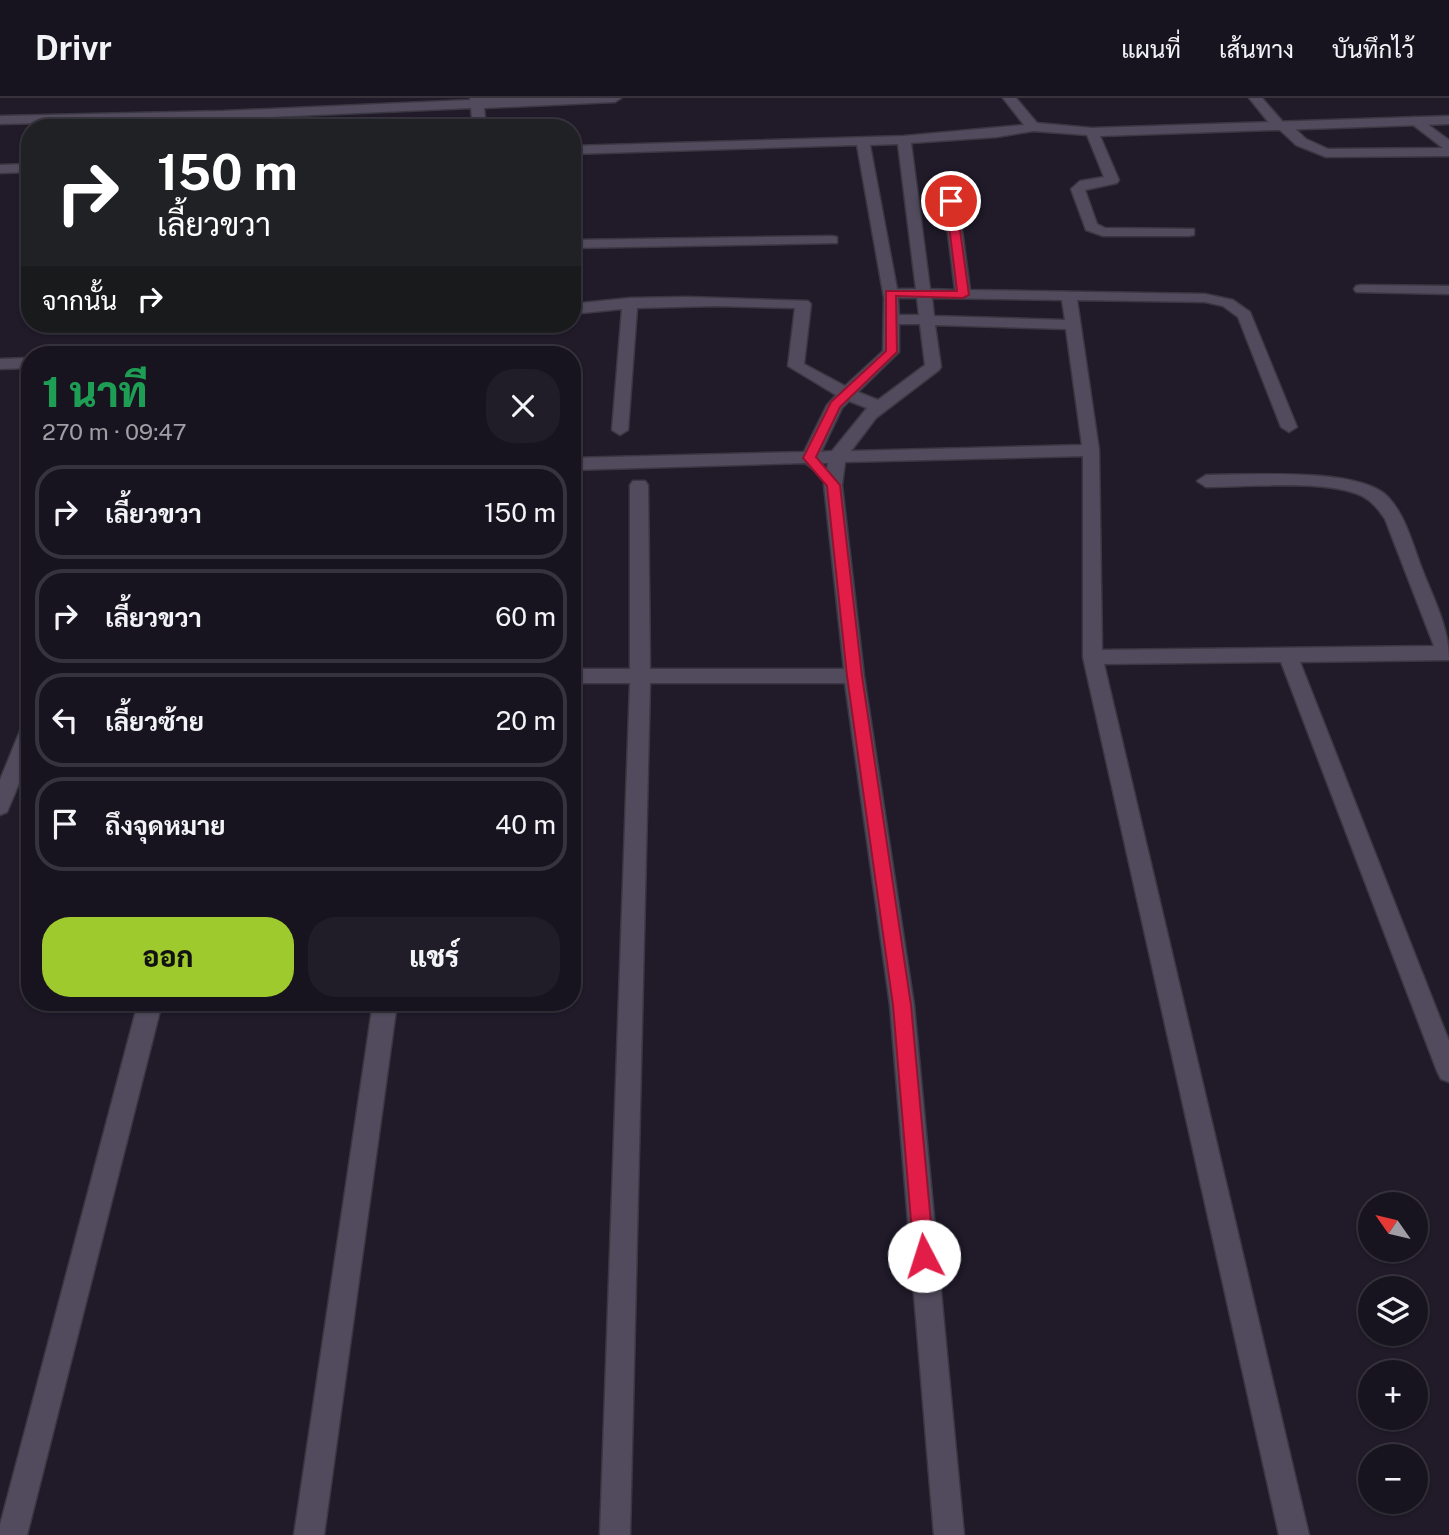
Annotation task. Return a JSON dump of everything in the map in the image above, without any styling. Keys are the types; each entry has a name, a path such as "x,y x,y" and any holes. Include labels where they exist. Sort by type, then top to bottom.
{"street":[{"path":"26,119 615,98"},
{"path":"1009,98 1033,127"},
{"path":"1255,98 1281,126 1301,142 1326,153 1449,152"},
{"path":"0,120 21,119"},
{"path":"1414,121 1449,146"},
{"path":"581,150 904,140 997,133 1033,127 1092,132 1447,122"},
{"path":"1092,132 1112,180 1085,184 1079,189 1091,227 1103,232 1189,232"},
{"path":"904,140 926,295 926,321 933,367 870,414 837,457 833,485 854,676 902,1005 949,1535"},
{"path":"810,458 835,405 891,352 890,293 863,142"},
{"path":"0,169 21,168"},
{"path":"948,177 963,295"},
{"path":"581,244 832,240"},
{"path":"1361,289 1449,290"},
{"path":"890,293 1205,298 1228,303 1245,316 1289,427"},
{"path":"1069,296 1091,450 1093,657 1294,1535"},
{"path":"581,308 630,303 741,300 803,304 796,366 847,394 880,407"},
{"path":"620,430 630,303"},
{"path":"892,319 1073,325"},
{"path":"0,364 21,363"},
{"path":"581,464 1091,450"},
{"path":"810,458 833,485"},
{"path":"1093,657 1447,653 1392,517 1380,499 1357,488 1336,483 1206,481"},
{"path":"615,1535 640,676 639,485"},
{"path":"1288,656 1449,1071"},
{"path":"581,676 854,676"},
{"path":"0,806 7,769 21,746"},
{"path":"12,1535 148,1011"},
{"path":"309,1535 384,1011"}],"route":[{"path":"924,1256 902,1005 854,676 833,485 810,458 835,405 891,352 890,293 963,295 951,201"}]}
